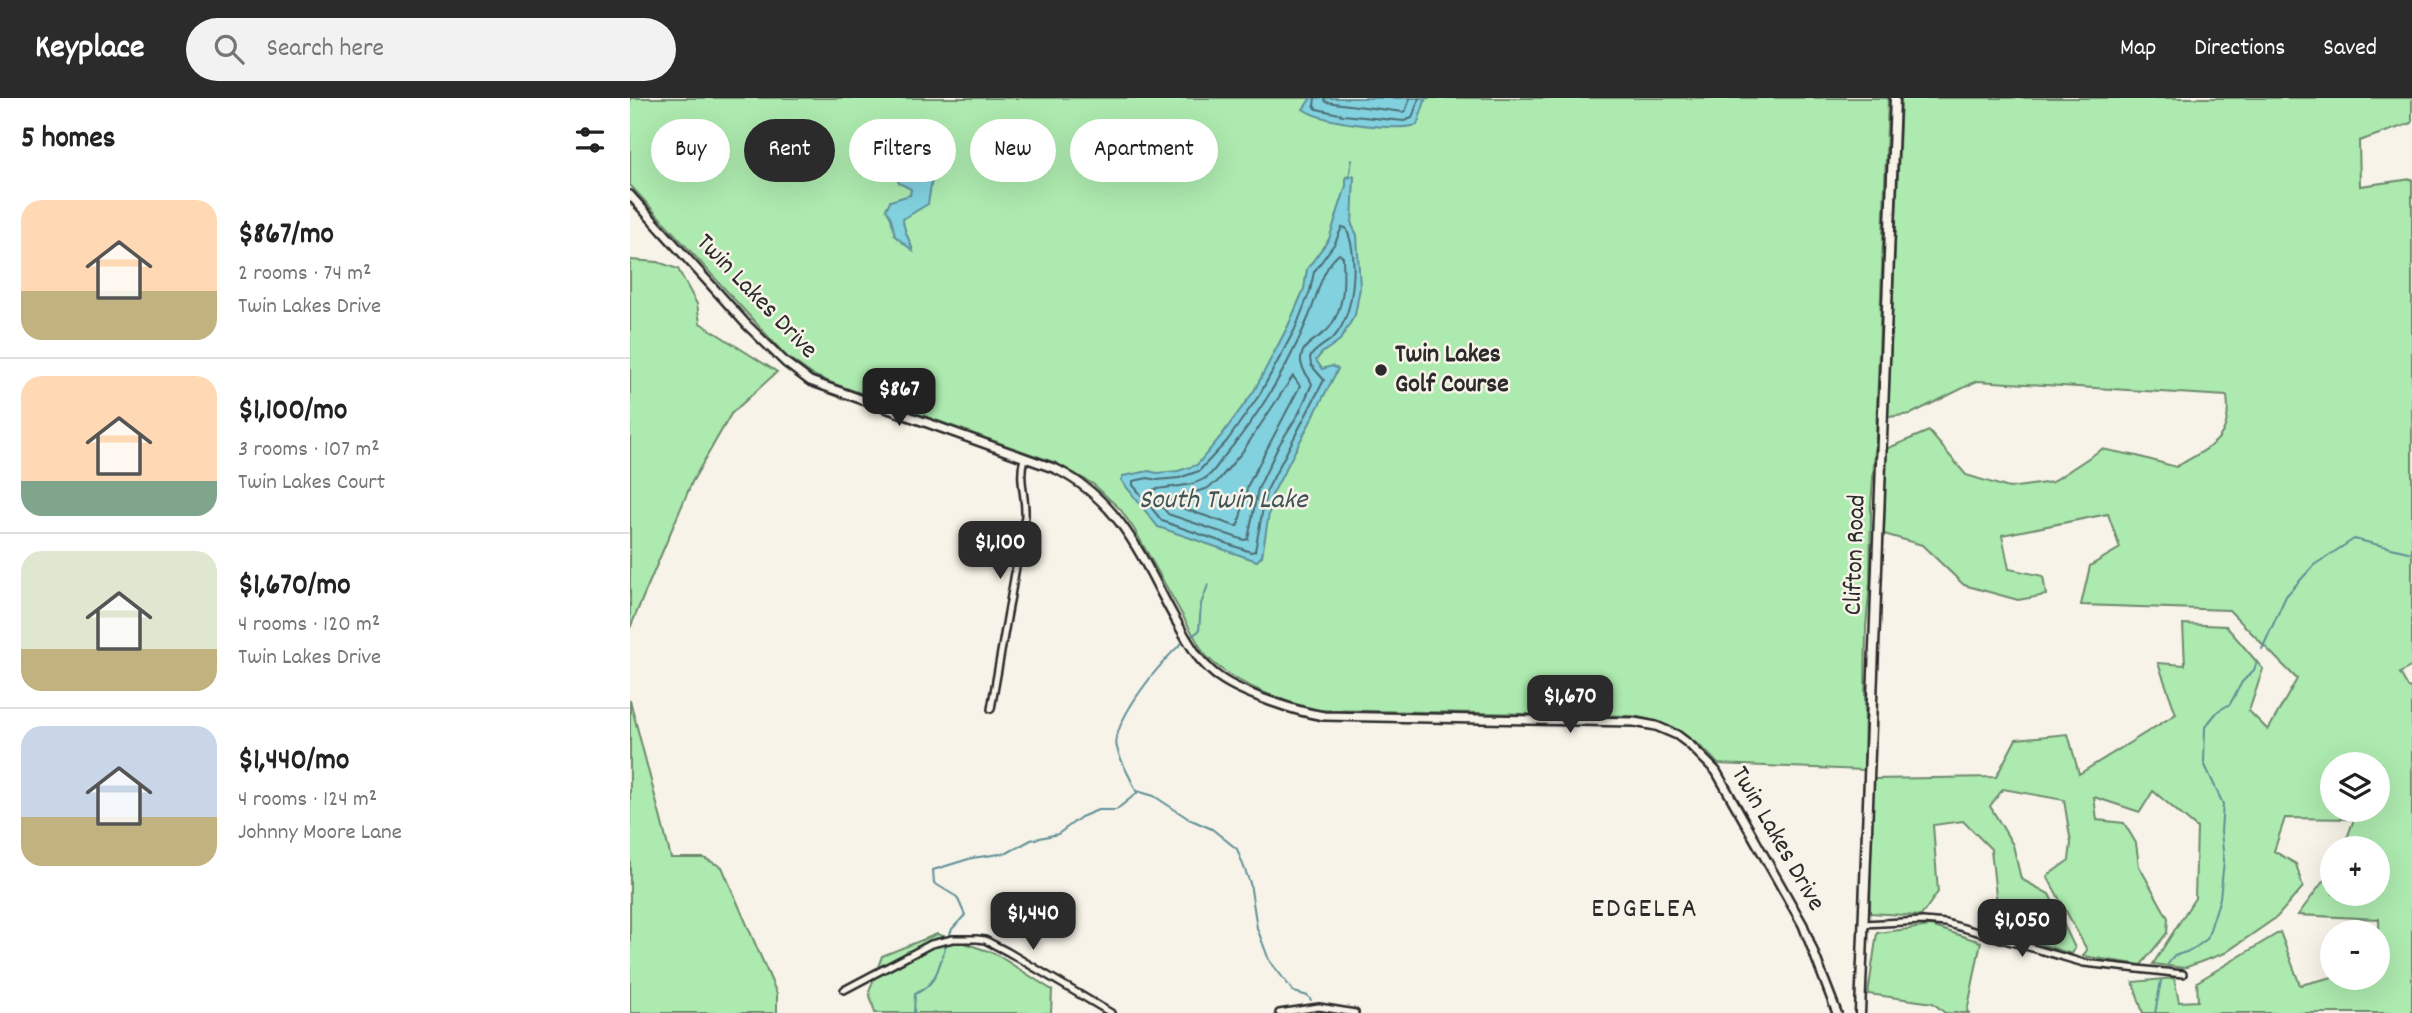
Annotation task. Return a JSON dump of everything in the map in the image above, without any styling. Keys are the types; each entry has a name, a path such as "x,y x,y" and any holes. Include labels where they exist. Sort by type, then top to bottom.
{"main road":[{"name":"Clifton Road","path":"1860,1013 1895,98"}],"street":[{"name":"Twin Lakes Drive","path":"630,195 747,325 786,363 810,381 1071,477 1107,504 1140,552 1192,646 1221,679 1309,714 1358,718 1634,722 1656,726 1677,735 1705,759 1725,785 1803,925 1837,1013"},
{"path":"991,709 1025,516 1020,478 1024,458"},
{"path":"1863,924 1923,921 1946,923 2084,964 2183,974"},
{"path":"844,990 943,940 965,938 985,940 1111,1013"},
{"path":"1279,1013 1319,1007 1355,1013"}],"green space":[{"name":"Twin Lakes Golf Course","path":"630,98 1888,98 1870,582 1866,627 1864,770 1718,764 1700,746 1680,732 1658,722 1633,716 1320,710 1257,689 1226,672 1203,652 1134,529 1120,509 1093,484 1056,463 813,375 786,356 630,185"},
{"path":"1901,98 2412,98 2412,123 2359,141 2360,186 2412,179 2412,666 2400,673 2408,687 2412,688 2412,1013 2143,1013 2133,982 2174,978 2179,1002 2198,1001 2197,982 2280,932 2300,985 2320,980 2320,990 2390,990 2390,920 2298,915 2320,885 2320,906 2390,906 2390,836 2348,836 2353,822 2390,822 2390,752 2320,752 2320,819 2285,818 2274,851 2296,864 2303,887 2277,917 2225,953 2184,968 2153,964 2195,898 2197,828 2153,791 2140,812 2094,797 2097,820 2124,823 2136,843 2139,866 2168,918 2167,933 2141,965 2083,956 2087,950 2047,876 2069,860 2071,843 2064,800 2003,789 1990,806 2013,845 2021,879 2049,894 2075,948 2072,954 2007,934 1996,896 1991,849 1963,821 1933,825 1938,892 1921,916 1870,913 1872,779 1996,777 2016,739 2068,734 2079,774 2176,714 2158,663 2185,665 2183,624 2226,626 2263,669 2249,711 2268,730 2297,679 2229,610 2081,605 2090,566 2120,548 2108,514 2002,535 2009,569 2043,576 2046,595 2018,600 1964,585 1922,545 1884,534 1886,449 1929,431 1966,475 2009,488 2052,482 2102,449 2176,467 2209,447 2222,433 2228,411 2227,396 1977,381 1911,414 1888,417"},
{"path":"630,260 658,262 678,269 697,304 700,323 777,372 731,414 692,482 630,628"},
{"path":"630,700 671,858 704,858 722,867 777,994 777,1013 630,1013"},
{"path":"1931,926 1981,942 1967,1012 1970,1013 1945,1013 1933,1003 1868,994 1877,933"},
{"path":"937,934 994,953 1052,990 1051,1013 875,1013 869,992 882,956"}],"water":[{"path":"1311,98 1426,98 1417,125 1392,127 1358,125 1312,114 1303,109"},
{"name":"South Twin Lake","path":"1354,176 1352,225 1357,235 1360,288 1355,315 1340,340 1316,360 1322,369 1332,366 1338,369 1272,495 1262,556 1257,561 1158,527 1121,480 1123,476 1149,471 1178,471 1197,465 1221,436 1254,391 1288,326 1304,289 1307,269 1329,239 1346,186 1346,177"},
{"path":"932,182 928,204 903,219 913,251 895,236 886,209 890,201 910,195 911,189 899,183"}],"waterway":[{"path":"1349,178 1352,159"},
{"path":"2262,649 2286,596 2314,565 2354,539 2412,553"},
{"path":"1190,637 1199,631 1201,604 1208,585"},
{"path":"950,934 965,915 957,897 934,883 933,870 972,858 1007,853 1031,840 1058,834 1081,817 1098,810 1116,810 1137,793 1119,754 1117,737 1141,690 1165,660 1186,640"},
{"path":"2168,964 2174,956 2192,950 2207,939 2220,898 2224,861 2221,831 2223,804 2204,763 2205,727 2218,711 2230,704 2256,664"},
{"path":"1137,791 1154,796 1189,819 1212,829 1237,849 1250,883 1257,928 1269,960 1294,992 1308,996 1311,1000"},
{"path":"914,1013 915,994 933,980 946,945"},
{"path":"2155,1013 2161,981"}],"place":[{"name":"Twin Lakes Golf Course","path":"1381,370"}],"district":[{"name":"EDGELEA","path":"1645,911"}]}
